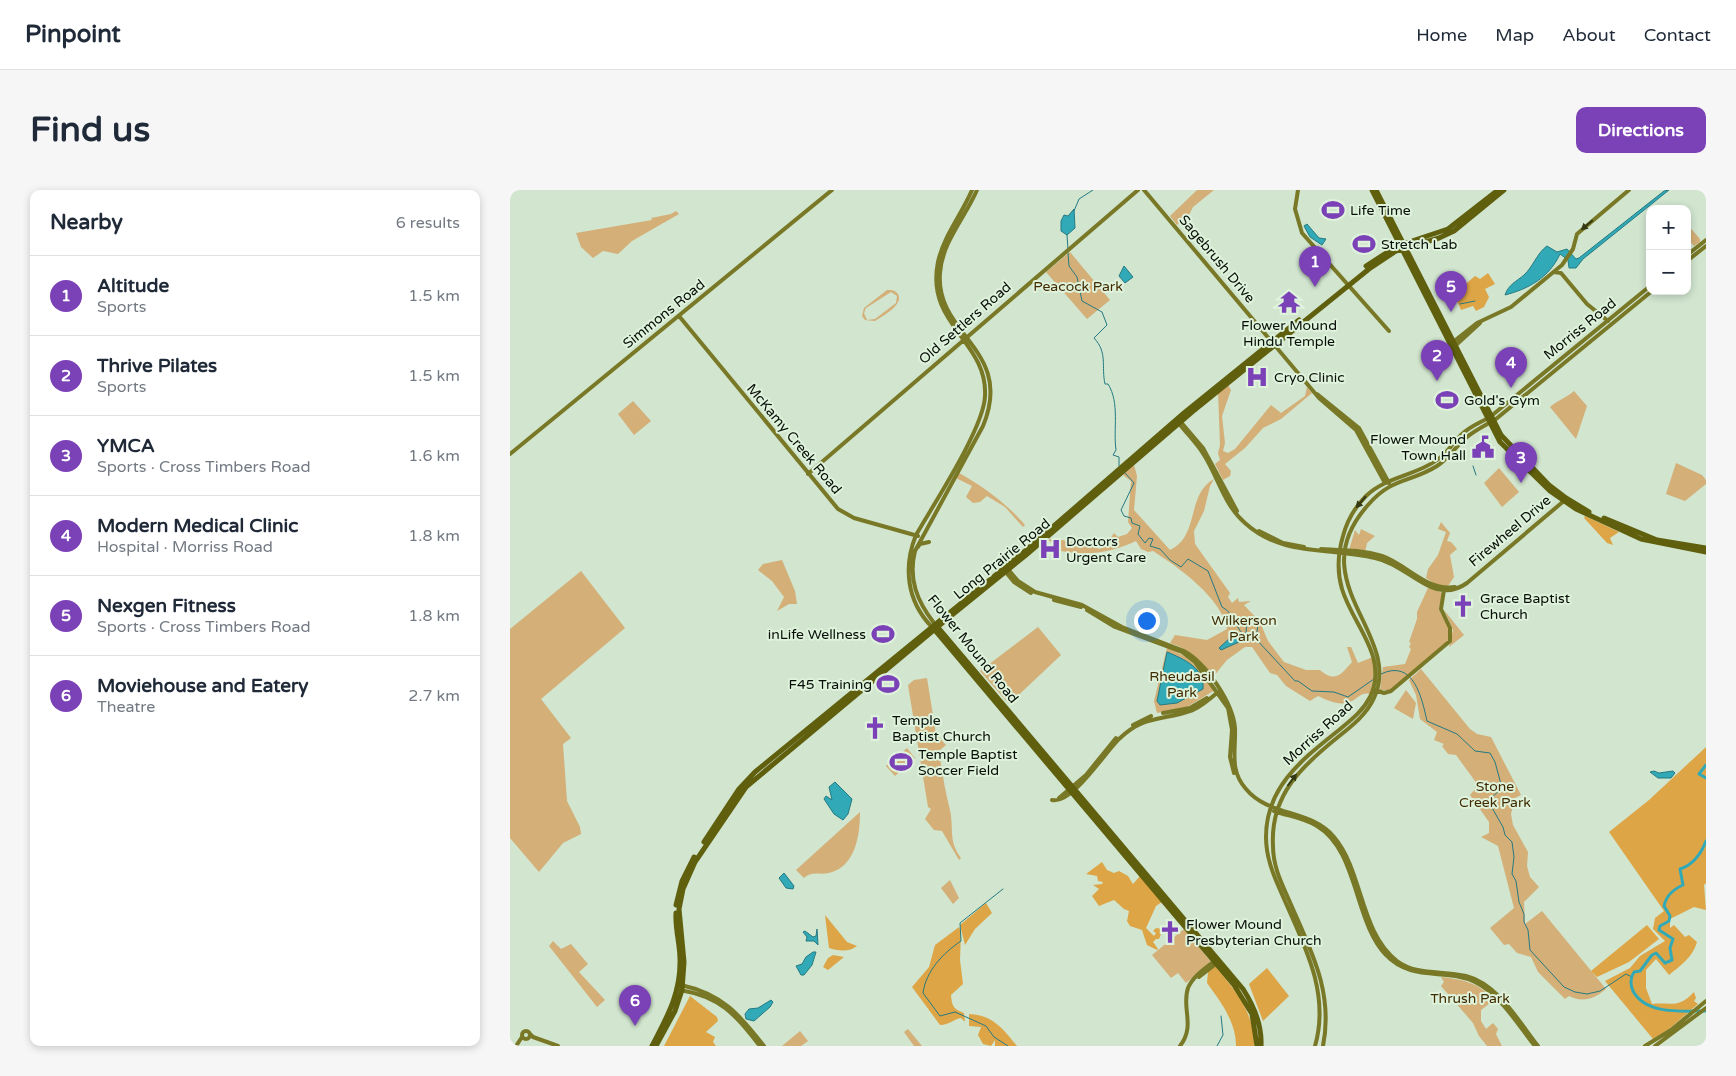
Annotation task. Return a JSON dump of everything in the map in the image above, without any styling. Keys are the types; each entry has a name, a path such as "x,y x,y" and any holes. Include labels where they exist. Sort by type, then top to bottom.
{"main road":[{"name":"Simmons Road","path":"510,454 832,190"},
{"name":"Flower Mound Road","path":"972,190 945,241 936,276 942,308 981,355 987,369 990,395 988,411 983,426 910,551 910,572 914,603 1248,997 1255,1011 1260,1033 1259,1046"},
{"name":"Flower Mound Road","path":"965,338 944,303 939,287 940,271 945,251 977,190"},
{"name":"Old Settlers Road","path":"808,474 1138,190"},
{"name":"Sagebrush Drive","path":"1145,190 1273,343"},
{"path":"1298,190 1295,209 1302,233 1389,331"},
{"path":"1372,190 1379,200 1490,420 1506,442 1540,481 1565,500 1636,537 1658,544 1706,552"},
{"path":"1376,190 1379,200"},
{"name":"Long Prairie Road","path":"656,1046 675,1011 680,988 684,962 679,909 683,889 695,862 750,782 891,664 904,649 935,628 1179,421 1374,261 1402,246 1448,229 1498,190"},
{"name":"Long Prairie Road","path":"1347,284 1402,246 1442,237 1454,231 1504,190"},
{"path":"1453,346 1480,323 1511,307 1562,265 1573,249 1577,234 1629,190"},
{"name":"Sagebrush Drive","path":"1185,237 1254,322 1317,394 1355,424 1388,484"},
{"path":"1691,252 1706,240"},
{"path":"1691,259 1706,246"},
{"path":"1369,269 1374,261"},
{"path":"1562,265 1566,277 1587,304 1607,321"},
{"path":"1552,273 1566,277"},
{"name":"Morriss Road","path":"1490,420 1646,289"},
{"name":"Morriss Road","path":"1323,1046 1327,1019 1325,994 1318,970 1275,864 1272,839 1276,811 1285,789 1294,776 1363,715 1374,689 1378,673 1370,645 1342,589 1340,552 1348,522 1366,496 1440,459 1465,431 1490,420 1647,295"},
{"name":"McKamy Creek Road","path":"679,316 835,506 848,515 918,536"},
{"path":"1254,322 1260,326"},
{"path":"1179,421 1203,448 1228,498 1248,523 1270,537 1288,544 1346,553 1382,556 1424,581 1444,590 1441,610 1450,628 1450,642 1391,691 1374,689"},
{"path":"1522,461 1565,500 1586,510 1646,536 1706,548"},
{"path":"1540,481 1549,485"},
{"name":"Morriss Road","path":"1315,1046 1320,1017 1318,990 1312,969 1269,862 1266,837 1270,809 1276,793 1288,774 1354,718 1367,702 1379,681 1375,646 1348,591 1345,574 1346,553 1350,534 1362,512 1388,484"},
{"name":"Firewheel Drive","path":"1444,590 1468,581 1565,500"},
{"name":"Flower Mound Road","path":"910,572 918,536"},
{"path":"915,550 920,544 929,542"},
{"path":"1006,569 1025,590 1042,597 1082,605 1116,625 1185,654 1202,670 1219,691 1231,717 1230,757 1234,773 1247,795 1270,809 1310,822 1331,838 1341,853 1377,943 1386,955 1398,965 1416,973 1461,976 1480,981 1494,992 1538,1046"},
{"name":"Long Prairie Road","path":"652,1046 680,988 680,958 676,918 677,897 684,874 733,798 750,777 962,606 986,581 1006,569"},
{"path":"1072,789 1092,772 1116,742 1130,730 1154,718 1193,710 1219,691"},
{"name":"Flower Mound Road","path":"1217,961 1244,999 1255,1025 1259,1046"},
{"path":"1180,1046 1188,1030 1188,988 1217,961"},
{"path":"1461,976 1490,992 1535,1046"},
{"path":"680,988 700,990 738,1014 764,1046"},
{"path":"717,1000 736,1016 760,1046"},
{"path":"1645,1046 1671,1030 1706,1001"},
{"path":"1655,1046 1706,1008"},
{"path":"1255,1025 1260,1033"},
{"path":"525,1038 524,1032 532,1037 558,1046"},
{"path":"518,1046 525,1038"},
{"path":"525,1038 551,1046"}],"green space":[{"path":"1197,190 1214,190 1193,207 1189,215 1177,225 1170,216"},
{"path":"676,211 679,214 632,241 618,254 603,251 593,258 581,247 576,233 652,220 651,218 671,214"},
{"path":"1691,229 1700,239 1700,242 1694,246 1691,243"},
{"name":"Peacock Park","path":"1070,252 1110,300 1087,319 1046,272"},
{"path":"887,290 893,290 898,294 898,302 895,306 875,321 865,320 862,316 864,308","holes":["891,292 897,296 896,303 875,319 867,320 864,313 866,308"]},
{"path":"1228,385 1231,390 1222,416 1225,443 1223,451 1228,453 1235,449 1271,405 1281,413 1305,396 1307,387 1312,393 1281,419 1263,428 1245,448 1225,464 1231,471 1230,476 1223,480 1215,464 1220,460 1218,453 1220,445 1218,392"},
{"path":"1574,391 1587,406 1576,439 1550,407"},
{"path":"633,401 651,421 634,435 618,414"},
{"path":"1676,463 1702,475 1706,480 1706,484 1685,501 1666,494"},
{"name":"Wilkerson Park","path":"1134,465 1137,476 1134,510 1170,550 1179,544 1186,535 1200,494 1205,486 1214,479 1210,486 1204,511 1194,531 1195,544 1230,593 1228,597 1232,603 1238,598 1239,602 1251,601 1244,605 1260,622 1268,641 1284,662 1306,670 1320,670 1335,677 1342,673 1352,662 1347,647 1351,647 1358,663 1373,657 1374,673 1370,694 1362,694 1348,703 1335,703 1318,696 1310,701 1286,686 1277,675 1270,673 1252,647 1245,647 1227,660 1213,677 1194,656 1170,643 1175,635 1207,640 1227,629 1217,606 1198,584 1153,551 1148,552 1141,549 1136,541 1108,551 1081,553 1061,551 1061,548 1048,540 1053,538 1100,549 1105,543 1106,537 1110,539 1114,533 1118,537 1127,534 1132,528 1128,522 1131,481 1123,475"},
{"path":"1499,468 1519,492 1502,507 1484,483"},
{"path":"959,473 994,496 1025,525 1023,527 1005,507 987,496 980,502 973,503 966,497 972,486 956,478"},
{"path":"1441,522 1450,533 1447,541 1451,542 1457,549 1450,555 1454,577 1448,586 1435,584 1426,578 1428,569 1438,555 1446,532 1438,529"},
{"path":"1361,529 1375,536 1367,543 1365,552 1349,550 1355,530 1359,535"},
{"path":"782,560 795,591 797,604 789,604 777,611 784,597 772,581 758,570 763,564"},
{"path":"581,571 625,628 541,699 571,738 563,744 567,801 580,827 581,834 563,843 539,872 510,838 510,629"},
{"path":"1428,588 1443,593 1439,609 1450,631 1448,642 1390,690 1380,690 1383,667 1405,664 1411,649 1409,647 1411,643 1409,642 1417,619 1417,612"},
{"path":"1444,610 1464,635 1449,647 1453,630"},
{"path":"1038,627 1061,655 1009,704 980,671"},
{"name":"Rheudasil Park","path":"1167,648 1183,655 1195,664 1215,690 1187,707 1157,713 1154,701"},
{"name":"Stone Creek Park","path":"1421,669 1470,729 1477,734 1491,737 1521,795 1515,798 1511,814 1513,825 1528,852 1527,866 1530,877 1539,887 1524,902 1525,924 1542,911 1606,989 1597,995 1588,999 1569,996 1565,999 1538,972 1531,957 1517,953 1509,944 1504,945 1490,928 1514,908 1498,846 1481,837 1489,833 1489,822 1470,795 1475,789 1475,781 1456,755 1448,754 1442,746 1444,744 1434,740 1437,732 1420,719 1416,695 1409,680"},
{"path":"927,678 936,734 946,745 939,751 951,817 954,846 961,858 959,860 942,831 934,830 925,819 931,809 928,807 908,685 914,680"},
{"path":"1406,690 1416,703 1413,719 1394,708"},
{"name":"Temple Baptist Soccer Field","path":"907,748 915,758 895,776 886,766"},
{"path":"860,812 859,830 855,849 851,857 838,870 829,873 813,874 804,878 796,870"},
{"path":"950,880 959,898 953,904 941,888"},
{"path":"1184,929 1211,962 1186,983 1178,973 1171,978 1152,955"},
{"path":"553,941 561,949 571,944 588,964 579,972 605,1000 597,1007 549,946"},
{"name":"Thrush Park","path":"1441,977 1470,983 1482,989 1494,1000 1481,1010 1481,1021 1486,1029 1493,1023 1498,1029 1496,1034 1502,1046 1487,1046 1479,1036 1473,1023 1441,986 1444,982"},
{"path":"908,1029 922,1046 914,1046 904,1032"},
{"path":"800,1031 808,1041 801,1046 782,1046"}],"shaded area":[{"path":"1488,273 1495,284 1485,289 1489,297 1484,307 1476,311 1473,306 1461,310 1452,289 1462,287 1475,276 1480,279"},
{"path":"1585,516 1619,532 1610,538 1613,545 1607,543 1584,518"},
{"path":"1706,747 1706,883 1704,885 1706,910 1694,907 1670,919 1670,928 1674,925 1685,937 1689,935 1697,942 1686,961 1669,975 1656,959 1646,970 1646,988 1652,1004 1679,1003 1694,992 1696,998 1694,1001 1698,1004 1669,1029 1653,1039 1605,981 1630,968 1640,956 1665,941 1653,929 1655,918 1664,911 1609,832 1649,800"},
{"path":"1102,862 1107,870 1114,873 1119,871 1128,876 1133,884 1140,876 1162,902 1156,906 1146,928 1154,936 1156,933 1153,931 1156,928 1163,929 1159,939 1153,942 1157,950 1147,945 1142,930 1130,926 1127,921 1129,911 1114,900 1099,906 1092,896 1099,889 1093,885 1102,884 1103,882 1098,881 1097,876 1086,874"},
{"path":"986,903 992,913 975,929 965,945 960,925"},
{"path":"825,915 847,942 857,946 844,950 829,948"},
{"path":"1647,925 1659,939 1629,962 1597,977 1591,971"},
{"path":"959,927 961,933 960,960 963,984 951,995 954,1007 964,1013 965,1022 961,1018 940,1025 912,987 929,967 935,945"},
{"path":"833,955 844,957 828,970 823,967 828,958"},
{"path":"1215,966 1230,984 1247,1013 1251,1023 1254,1046 1236,1046 1231,1021 1207,983 1208,972"},
{"path":"1267,968 1289,996 1263,1021 1249,984"},
{"path":"690,996 717,1017 718,1021 706,1032 715,1037 713,1042 716,1046 664,1046"},
{"path":"969,1014 991,1020 1002,1028 1017,1046 995,1046 995,1040 991,1046 983,1044 978,1035 981,1027 969,1026"}],"water":[{"path":"1669,190 1650,205 1646,205 1664,191"},
{"path":"1646,205 1646,208 1583,259 1576,268 1569,268 1568,260 1560,254 1544,276 1530,286 1505,295 1510,286 1527,272 1540,252 1547,246 1557,252 1567,249 1576,259"},
{"path":"1074,209 1075,228 1067,235 1061,231 1061,221 1064,215 1068,216"},
{"path":"1307,224 1319,238 1326,239 1322,245 1310,237 1304,226"},
{"path":"1124,266 1133,277 1125,283 1119,276"},
{"path":"1231,637 1238,637 1239,642 1221,650 1219,648"},
{"name":"Rheudasil Park","path":"1167,652 1186,661 1197,670 1201,675 1203,689 1177,703 1160,705 1157,701"},
{"path":"1673,771 1675,773 1671,778 1658,778 1650,772 1659,773"},
{"path":"835,782 852,799 848,814 843,820 834,814 824,799 826,796 832,800 829,787"},
{"path":"784,873 794,886 793,889 786,888 779,878"},
{"path":"817,929 818,945 814,941 806,941 807,937 803,932 805,931 813,937 816,936"},
{"path":"816,952 812,965 804,975 801,975 796,966 802,964 806,957"},
{"path":"771,1000 773,1002 770,1007 754,1021 746,1019 745,1014 749,1009 758,1008"}],"waterway":[{"path":"1074,211 1079,199 1093,190"},
{"path":"1067,235 1068,249"},
{"path":"1068,253 1069,266 1077,277 1082,301 1102,312 1107,325 1094,338 1103,354 1105,384 1108,384 1114,399 1116,450 1113,455 1119,457 1119,466"},
{"path":"1460,304 1475,301"},
{"path":"1473,466 1476,475"},
{"path":"1125,473 1134,483 1121,510 1124,516 1131,518 1132,523 1140,526 1138,534 1145,543 1149,538 1153,539 1150,546 1160,549 1170,560 1181,567 1188,559 1208,571 1222,607 1229,612 1240,631 1243,634 1246,633 1247,620 1258,624 1256,639 1295,681 1298,681 1312,691 1334,692 1348,697 1374,679"},
{"path":"1381,674 1401,671 1409,676 1419,692 1427,721 1457,734 1475,751 1490,753 1495,762 1502,788 1488,801 1503,827 1505,835 1512,842 1514,857 1512,874 1516,881 1519,902 1528,930 1530,950 1564,987 1575,992 1587,994 1600,991 1626,974 1632,977"},
{"path":"1706,765 1699,774 1706,778"},
{"path":"1706,841 1696,858 1680,869 1683,885 1671,893 1665,902 1664,906 1670,916 1669,921 1660,926 1659,930 1673,939 1670,948 1672,960 1665,963 1656,953 1652,955 1640,971 1634,972 1631,981 1633,991 1639,999 1655,1008 1676,1011 1706,1011"},
{"path":"1003,889 960,923 961,941 936,963 928,977 923,993 940,1016 955,1012 986,1026 994,1037 1008,1046"},
{"path":"1217,1046 1223,1035 1221,1016"}],"place":[{"name":"Life Time","path":"1333,210"},
{"name":"Stretch Lab","path":"1364,244"},
{"name":"Altitude","path":"1315,287"},
{"name":"Flower Mound Hindu Temple","path":"1289,302"},
{"name":"Nexgen Fitness","path":"1451,312"},
{"name":"Cryo Clinic","path":"1257,377"},
{"name":"Thrive Pilates","path":"1437,381"},
{"name":"Modern Medical Clinic","path":"1511,388"},
{"name":"Gold's Gym","path":"1447,400"},
{"name":"Flower Mound Town Hall","path":"1483,447"},
{"name":"YMCA","path":"1521,483"},
{"name":"Doctors Urgent Care","path":"1050,549"},
{"name":"Grace Baptist Church","path":"1463,606"},
{"name":"inLife Wellness","path":"883,634"},
{"name":"F45 Training","path":"888,684"},
{"name":"Temple Baptist Church","path":"875,728"},
{"name":"Temple Baptist Soccer Field","path":"901,762"},
{"name":"Flower Mound Presbyterian Church","path":"1170,932"},
{"name":"Moviehouse and Eatery","path":"635,1026"}]}
